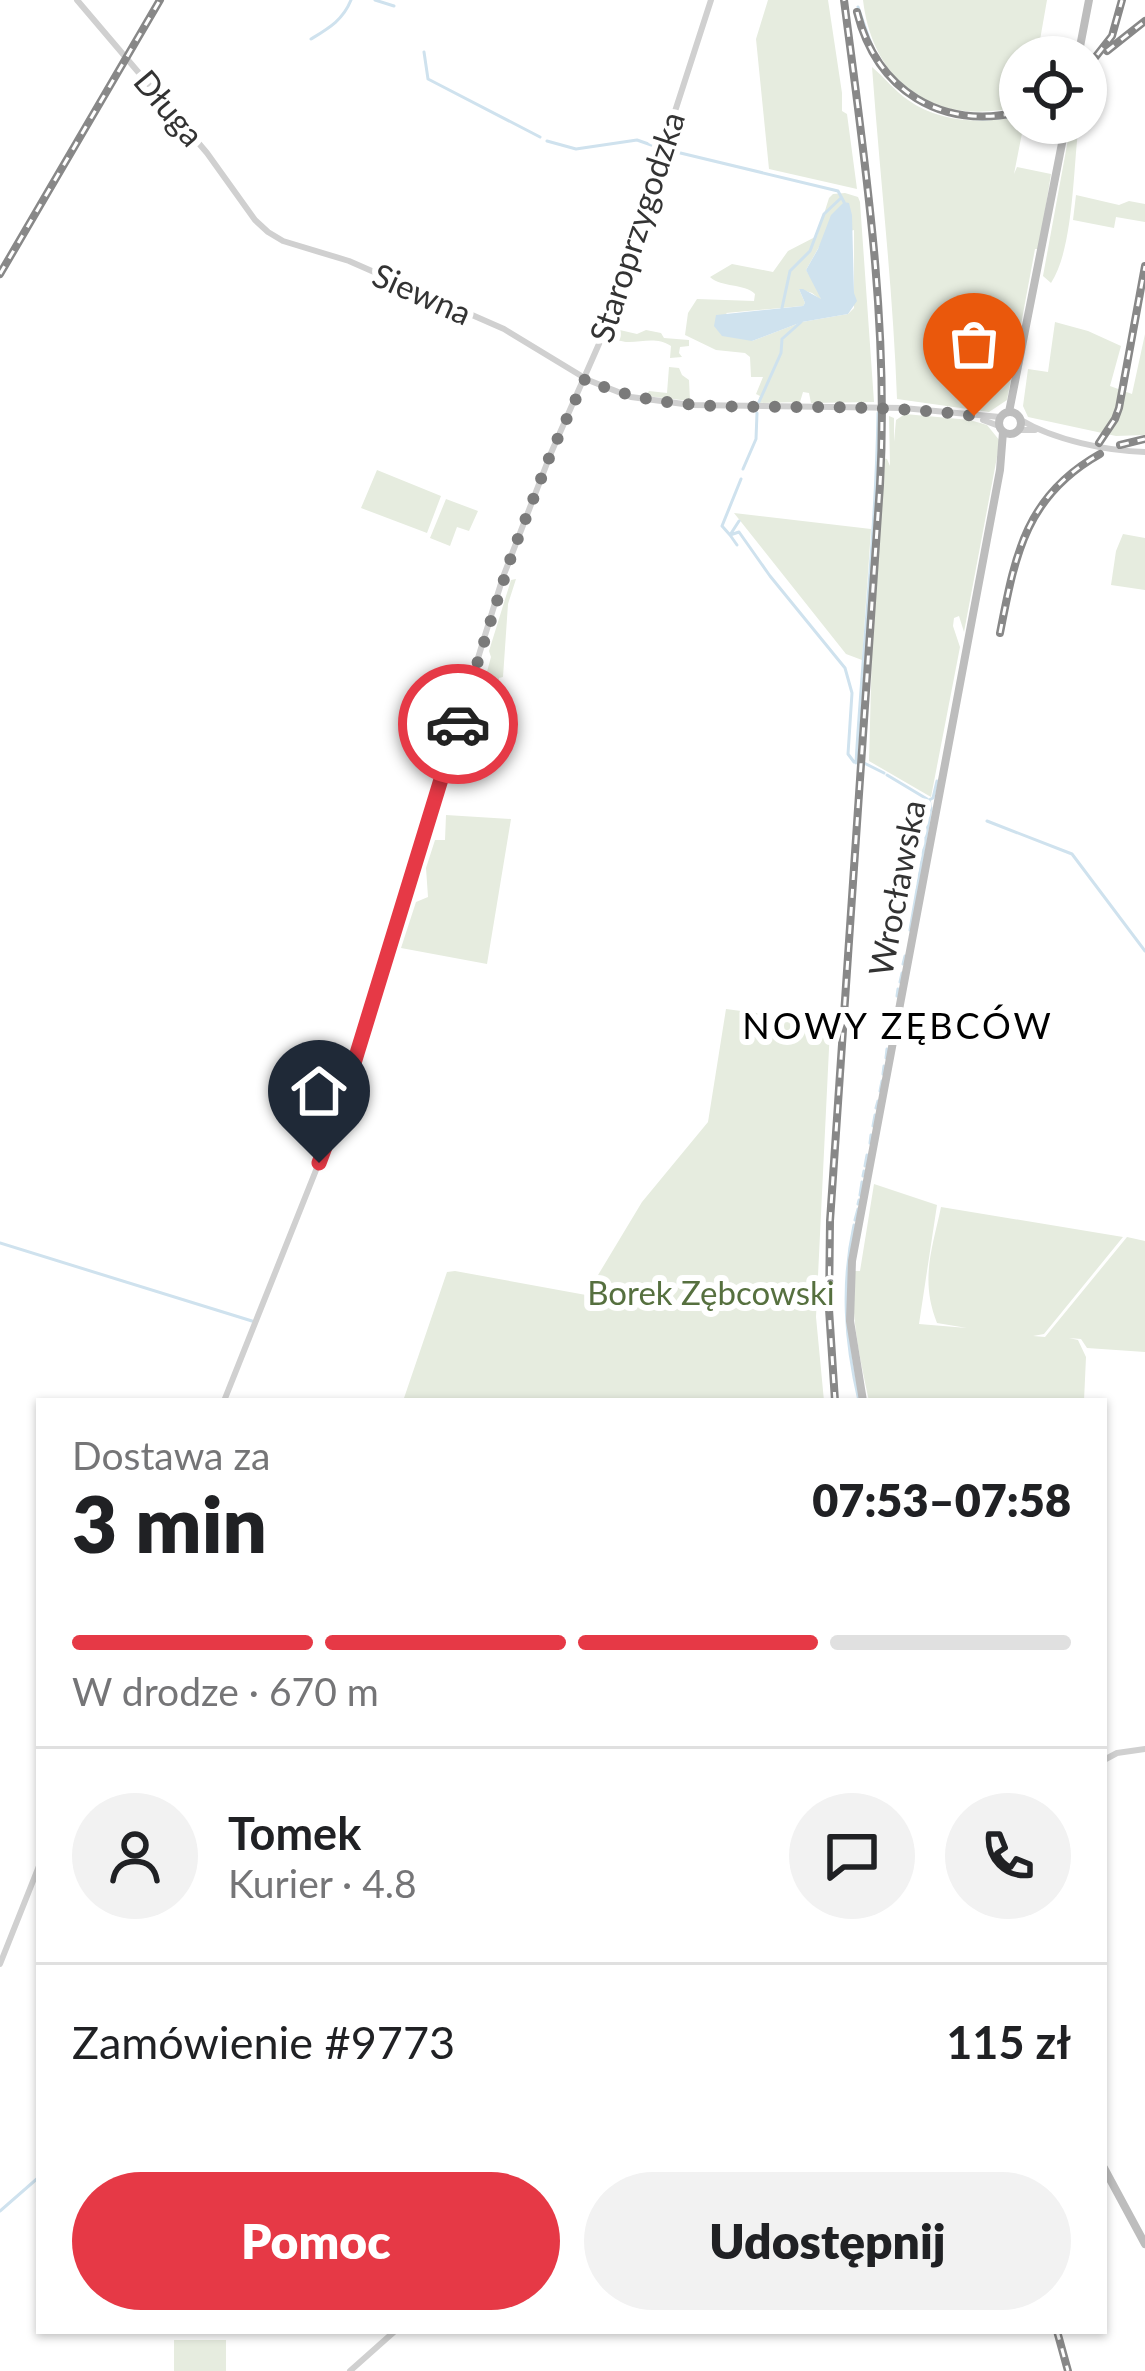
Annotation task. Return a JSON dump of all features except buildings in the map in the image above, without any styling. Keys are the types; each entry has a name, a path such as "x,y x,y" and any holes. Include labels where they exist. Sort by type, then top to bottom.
{"main road":[{"path":"1082,36 1089,0"},
{"name":"Wrocławska","path":"863,1398 850,1321 852,1261 1062,144"},
{"path":"1107,2174 1145,2244"}],"street":[{"name":"Długa","path":"77,0 207,153 255,220"},
{"name":"Staroprzygodzka","path":"225,1398 334,1125 503,577 604,331 711,0"},
{"name":"Siewna","path":"255,220 276,238 340,258 503,329 585,379 631,397 700,406 903,408 974,416 1145,452"},
{"path":"1107,1759 1145,1749"},
{"path":"0,1964 36,1874"},
{"path":"350,2371 392,2334"}],"green space":[{"path":"768,0 828,0 857,189 769,169 756,39"},
{"path":"863,0 1047,0 1041,36 999,36 999,110 962,111 914,93 880,56"},
{"path":"872,67 920,108 948,117 999,119 999,144 1020,144 1014,174 1017,167 1051,174 1007,400 989,412 897,399"},
{"path":"1067,144 1077,144 1064,249 1051,283 1043,276"},
{"path":"845,193 860,202 874,402 811,403 809,393 803,392 800,402 757,403 763,377 751,377 750,357 716,350 685,335 688,313 697,299 754,301 750,291 710,277 732,264 773,272 788,251 817,236 833,194","holes":["854,230 854,308 848,314 802,322 752,341 726,313 803,306 799,289 821,300 806,270 824,238"]},
{"path":"1076,195 1119,205 1129,201 1145,204 1145,222 1116,217 1114,228 1073,220"},
{"path":"1055,322 1121,346 1110,386 1132,394 1145,334 1145,435 1116,436 1028,417 1023,406 1028,369 1048,372"},
{"path":"611,328 661,333 664,338 689,340 689,346 680,347 682,357 670,358 671,346 617,340 608,337"},
{"path":"669,367 679,368 689,380 690,401 646,396 649,391 667,393"},
{"path":"905,414 970,420 987,425 1000,441 964,632 959,616 954,618 960,647 931,797 869,761 883,458 890,466 889,416 894,418 894,442 896,420"},
{"path":"377,470 441,496 427,533 361,508"},
{"path":"446,499 478,511 469,531 457,527 450,546 430,538"},
{"path":"734,513 871,529 862,660 846,654"},
{"path":"1123,534 1145,538 1145,590 1111,585"},
{"path":"516,579 508,604 503,677 499,678 501,702 482,701 479,724 470,724 466,721 475,693 482,690 489,651 511,580"},
{"path":"446,815 511,819 487,964 401,948 416,902 428,897 426,868 435,840 445,840"},
{"name":"Borek Zębcowski","path":"726,1009 826,1022 830,1028 816,1317 824,1398 404,1398 447,1272 586,1295 642,1202 708,1122"},
{"path":"874,1184 937,1205 919,1324 967,1328 937,1323 932,1307 929,1265 941,1207 1123,1237 1044,1334 1033,1336 1045,1337 1127,1237 1145,1241 1145,1352 1087,1348 1081,1339 1069,1338 1078,1340 1086,1357 1084,1398 868,1398 853,1304 854,1271 860,1271"},
{"path":"174,2340 226,2340 226,2371 174,2371"}],"water":[{"path":"844,202 849,203 852,215 857,301 848,314 802,322 752,341 722,336 714,326 716,315 803,306 799,289 821,299 806,270 831,215"}],"waterway":[{"path":"311,39 340,18 351,0"},
{"path":"375,0 394,6"},
{"path":"858,7 872,47"},
{"path":"873,51 902,85 936,106 955,112 999,114"},
{"path":"424,52 428,79 540,137"},
{"path":"875,61 904,91 939,111 999,118"},
{"path":"547,141 576,149 637,140 657,147"},
{"path":"668,150 838,191 844,202"},
{"path":"782,308 790,271 810,251 824,214 841,198"},
{"path":"759,402 781,353 782,339 801,322"},
{"path":"743,469 756,439 757,413"},
{"path":"856,763 878,413"},
{"path":"741,479 722,526 730,535 739,532 845,668 852,693 848,754 854,762"},
{"path":"737,545 730,535 739,521"},
{"path":"864,763 884,773"},
{"path":"887,775 927,799"},
{"path":"910,930 929,800 937,781"},
{"path":"987,821 1072,854 1145,951"},
{"path":"903,964 905,956"},
{"path":"900,982 902,973"},
{"path":"897,996 898,989"},
{"path":"889,1041 890,1033"},
{"path":"886,1058 887,1049"},
{"path":"883,1074 884,1066"},
{"path":"880,1091 882,1081"},
{"path":"876,1108 878,1101"},
{"path":"873,1126 875,1115"},
{"path":"870,1143 871,1135"},
{"path":"865,1166 867,1155"},
{"path":"863,1176 864,1171"},
{"path":"860,1195 862,1182"},
{"path":"858,1204 859,1200"},
{"path":"855,1220 858,1209"},
{"path":"854,1225 846,1313 858,1398"},
{"path":"0,1243 252,1321"},
{"path":"0,2211 36,2180"}],"railway":[{"path":"0,274 160,0"},
{"path":"835,1398 830,1221 882,424 873,242 844,0"},
{"path":"1107,42 1122,0"},
{"path":"857,12 880,63 916,98 964,115 999,115"},
{"path":"1107,51 1145,21"},
{"path":"1099,443 1119,408 1145,266"},
{"path":"1120,445 1145,439"},
{"path":"1000,633 1027,530 1055,489 1100,454"},
{"path":"1058,2334 1068,2371"}],"way so far":[{"path":"458,724 512,554 585,379 631,397 700,406 903,408 974,416"}],"district":[{"name":"NOWY ZĘBCÓW","path":"898,1026"}],"route":[{"path":"319,1163 458,724"}]}
